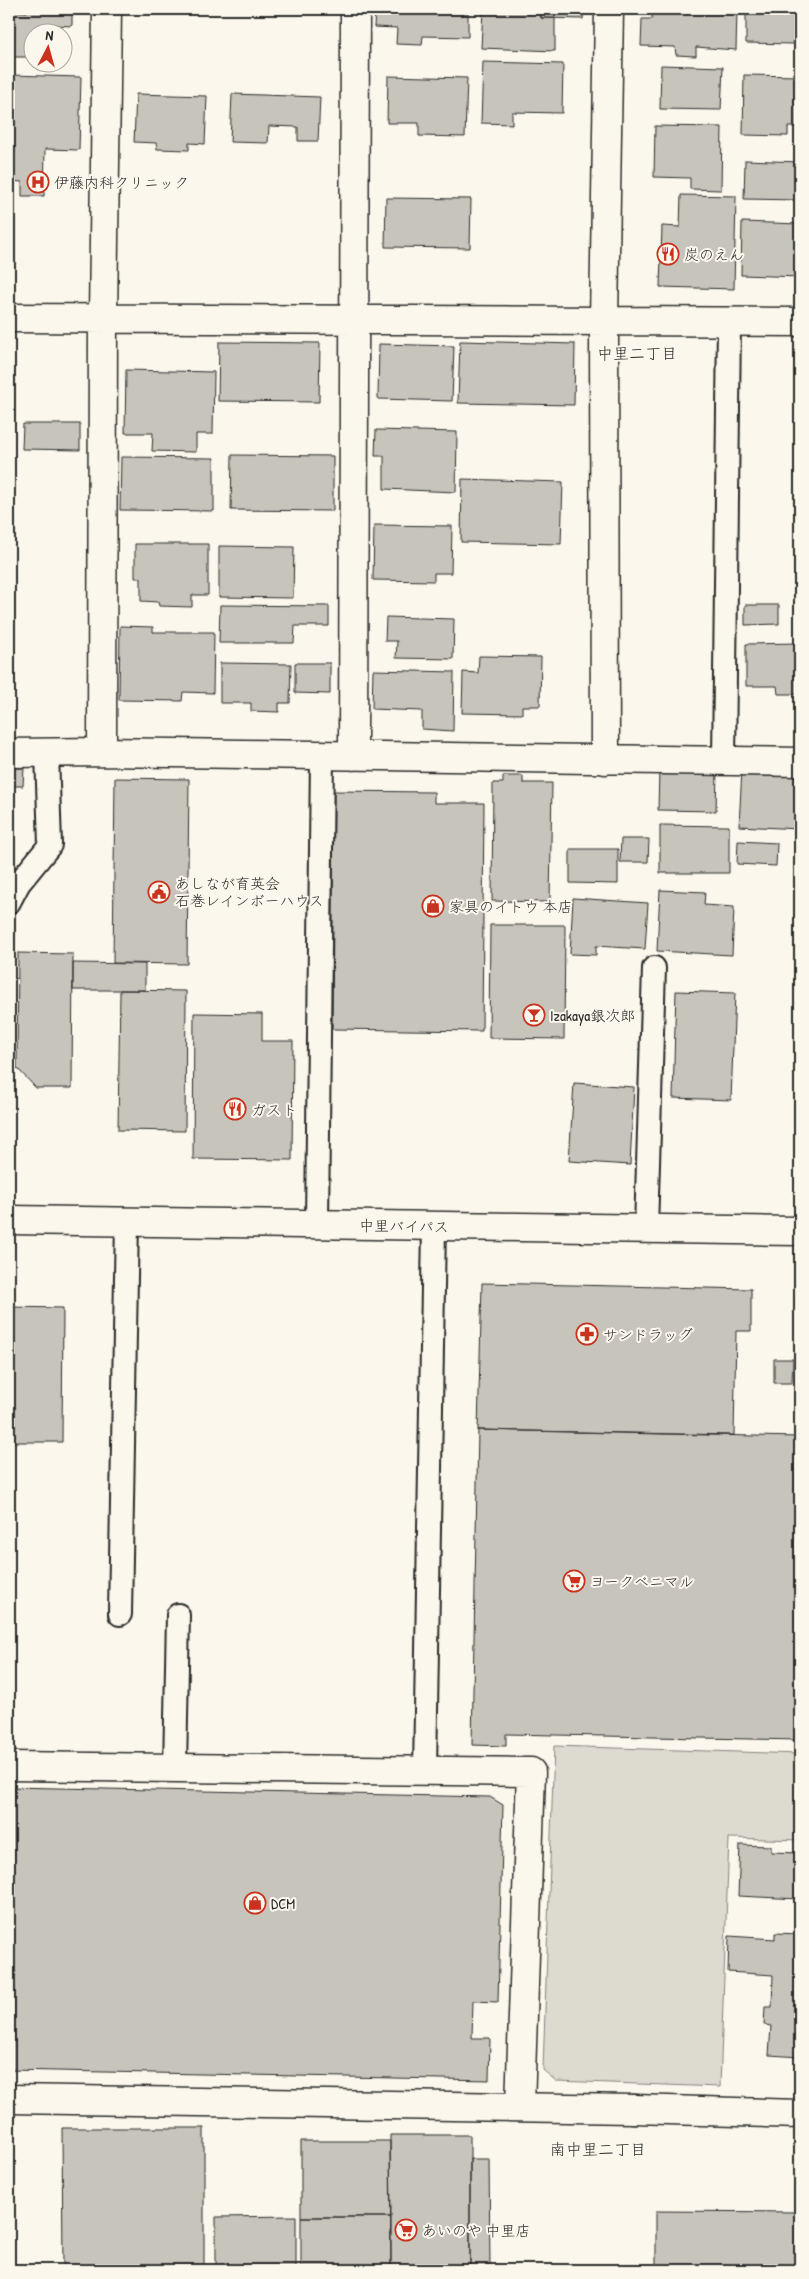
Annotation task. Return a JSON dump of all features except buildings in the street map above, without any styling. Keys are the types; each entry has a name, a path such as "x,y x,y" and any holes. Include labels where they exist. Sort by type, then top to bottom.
{"street":[{"path":"102,752 103,318 107,9"},
{"path":"354,756 355,9"},
{"path":"604,760 604,321 609,9"},
{"path":"9,318 800,322"},
{"path":"9,753 102,752 800,762"},
{"name":"中里バイパス","path":"9,1220 800,1231"},
{"path":"9,1766 531,1772 520,2106"},
{"path":"9,2099 634,2108 800,2114"}],"lane":[{"path":"724,761 729,322"},
{"path":"9,902 19,883 50,845 47,753"},
{"path":"317,1224 322,755"},
{"path":"646,1229 654,968"},
{"path":"120,1614 126,1221"},
{"path":"425,1772 434,1226"},
{"path":"175,1769 178,1615"}],"shaded area":[{"path":"554,1746 800,1754 800,1840 729,1838 720,2087 556,2081 543,2070"}],"place":[{"name":"伊藤内科クリニック","path":"38,182"},
{"name":"炭のえん","path":"668,254"},
{"name":"あしなが育英会 石巻レインボーハウス","path":"159,892"},
{"name":"家具のイトウ 本店","path":"433,906"},
{"name":"Izakaya銀次郎","path":"534,1015"},
{"name":"ガスト","path":"235,1109"},
{"name":"サンドラッグ","path":"587,1334"},
{"name":"ヨークベニマル","path":"574,1581"},
{"name":"DCM","path":"255,1903"},
{"name":"あいのや 中里店","path":"406,2230"}],"district":[{"name":"中里二丁目","path":"637,353"},
{"name":"南中里二丁目","path":"598,2149"}]}
